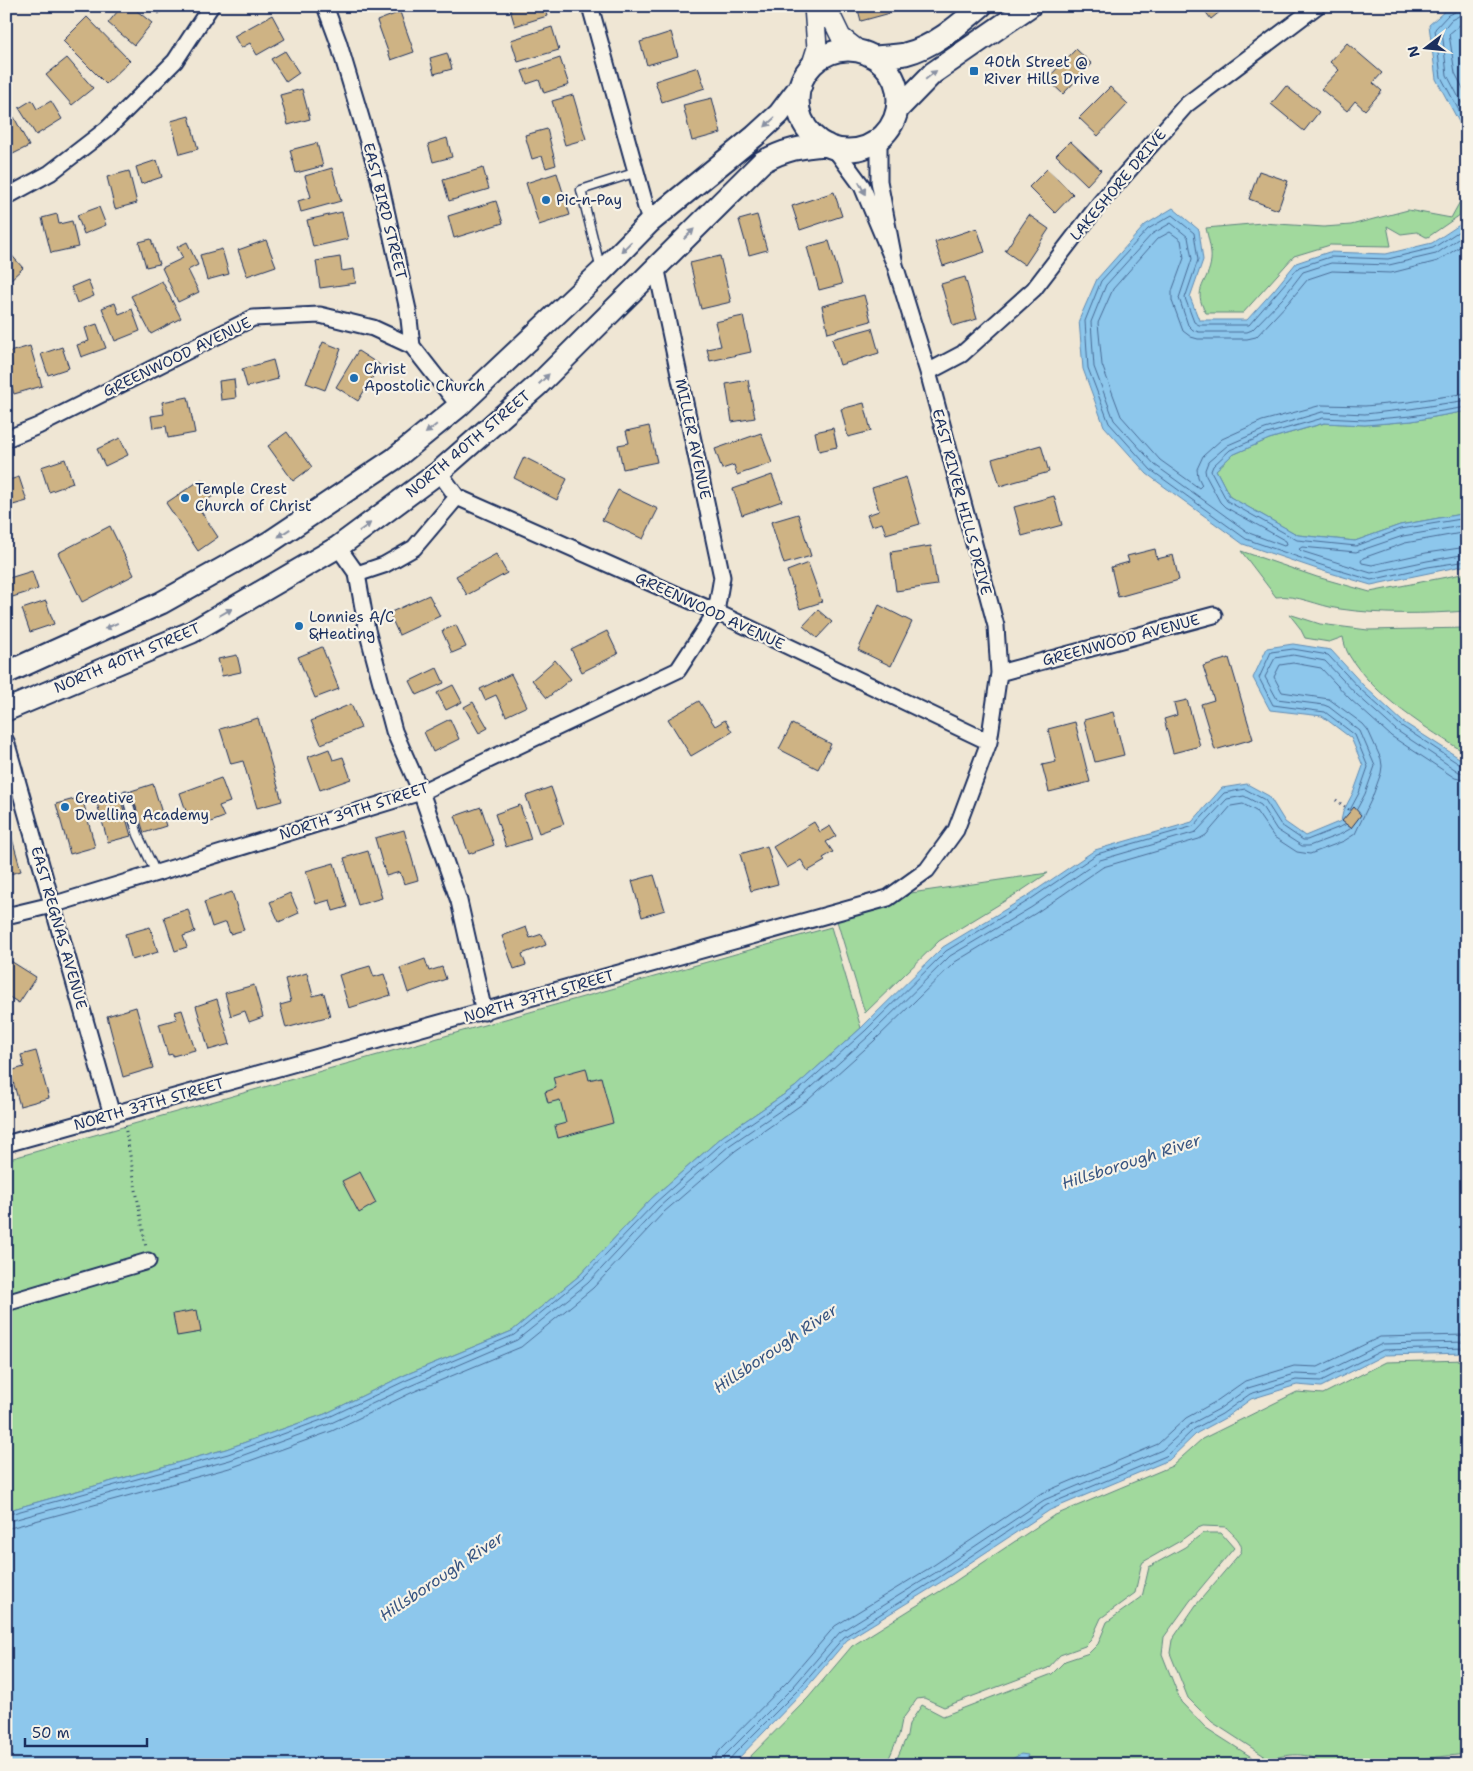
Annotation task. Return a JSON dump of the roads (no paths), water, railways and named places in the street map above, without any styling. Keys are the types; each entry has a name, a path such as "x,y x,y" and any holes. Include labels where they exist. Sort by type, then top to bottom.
{"main road":[{"path":"6,672 155,606 270,542 376,472 459,406 601,272 650,222 779,114 806,76 827,54 847,50 867,54 904,54 919,50 943,36 981,6"},
{"path":"897,110 933,73 1030,6"},
{"path":"806,76 799,102 802,119 811,133 831,146 852,150 865,147 879,139 893,123 897,110 898,96 895,83 888,69 867,54"},
{"name":"NORTH 40TH STREET","path":"6,710 192,632 338,547 439,472 539,384 762,162 780,152 795,148 831,146"}],"street":[{"path":"6,197 50,173 107,130 175,61 211,6"},
{"name":"EAST BIRD STREET","path":"325,6 338,41 379,178 408,310 412,346"},
{"path":"590,6 650,222"},
{"path":"806,76 817,48 814,6"},
{"path":"826,6 840,37 867,54"},
{"name":"LAKESHORE DRIVE","path":"928,372 962,354 1034,289 1100,202 1186,105 1317,6"},
{"name":"EAST RIVER HILLS DRIVE","path":"879,139 879,181 895,265"},
{"name":"EAST RIVER HILLS DRIVE","path":"831,146 862,186 895,265 928,372 996,626 998,673 989,742"},
{"name":"MILLER AVENUE","path":"656,266 722,577 716,612"},
{"name":"GREENWOOD AVENUE","path":"6,439 38,426 253,318 320,315 373,328 412,346"},
{"path":"412,346 459,406"},
{"path":"357,574 384,565 414,548 457,497 439,472"},
{"name":"GREENWOOD AVENUE","path":"457,497 716,612 989,742"},
{"path":"338,547 357,574 367,630 394,731 421,792 459,901 484,1012"},
{"name":"NORTH 39TH STREET","path":"6,916 52,905 421,792 678,670 716,612"},
{"name":"GREENWOOD AVENUE","path":"998,673 1214,614"},
{"name":"EAST REGNAS AVENUE","path":"6,741 52,905 117,1113"},
{"name":"NORTH 37TH STREET","path":"6,1144 888,898 927,870 956,830 989,742"},
{"path":"6,1303 148,1261"}],"lane":[{"path":"601,272 581,190 637,172"},
{"path":"126,795 138,835 156,873"}],"water":[{"path":"1458,6 1467,6 1467,152 1459,122 1436,79 1429,25 1446,10"},
{"path":"1173,208 1199,230 1203,260 1190,297 1199,320 1247,320 1296,263 1329,252 1386,254 1432,243 1467,220 1467,411 1412,421 1365,425 1324,423 1269,439 1232,455 1216,470 1230,497 1298,535 1355,541 1400,525 1467,513 1467,565 1371,585 1243,544 1147,474 1104,426 1083,369 1079,320 1097,279 1145,225"},
{"name":"Hillsborough River","path":"1293,644 1331,650 1364,686 1403,722 1467,763 1467,1353 1384,1355 1321,1387 1297,1385 1251,1399 1225,1418 1197,1433 1169,1460 1050,1510 941,1582 847,1640 802,1693 732,1765 6,1765 6,1511 226,1449 325,1414 405,1375 512,1331 580,1275 651,1199 723,1136 795,1087 861,1028 943,947 1026,897 1095,850 1192,822 1222,788 1247,784 1269,796 1285,822 1305,836 1341,821 1363,766 1351,738 1322,716 1270,710 1253,678 1267,648"},
{"path":"1021,1754 1028,1755 1024,1765 1001,1765"}],"place":[{"name":"40th Street @ River Hills Drive","path":"974,71"},
{"name":"Pic-n-Pay","path":"546,200"},
{"name":"Christ Apostolic Church","path":"354,378"},
{"name":"Temple Crest Church of Christ","path":"185,498"},
{"name":"Lonnies A/C &Heating","path":"299,626"},
{"name":"Creative Dwelling Academy","path":"65,807"}]}
